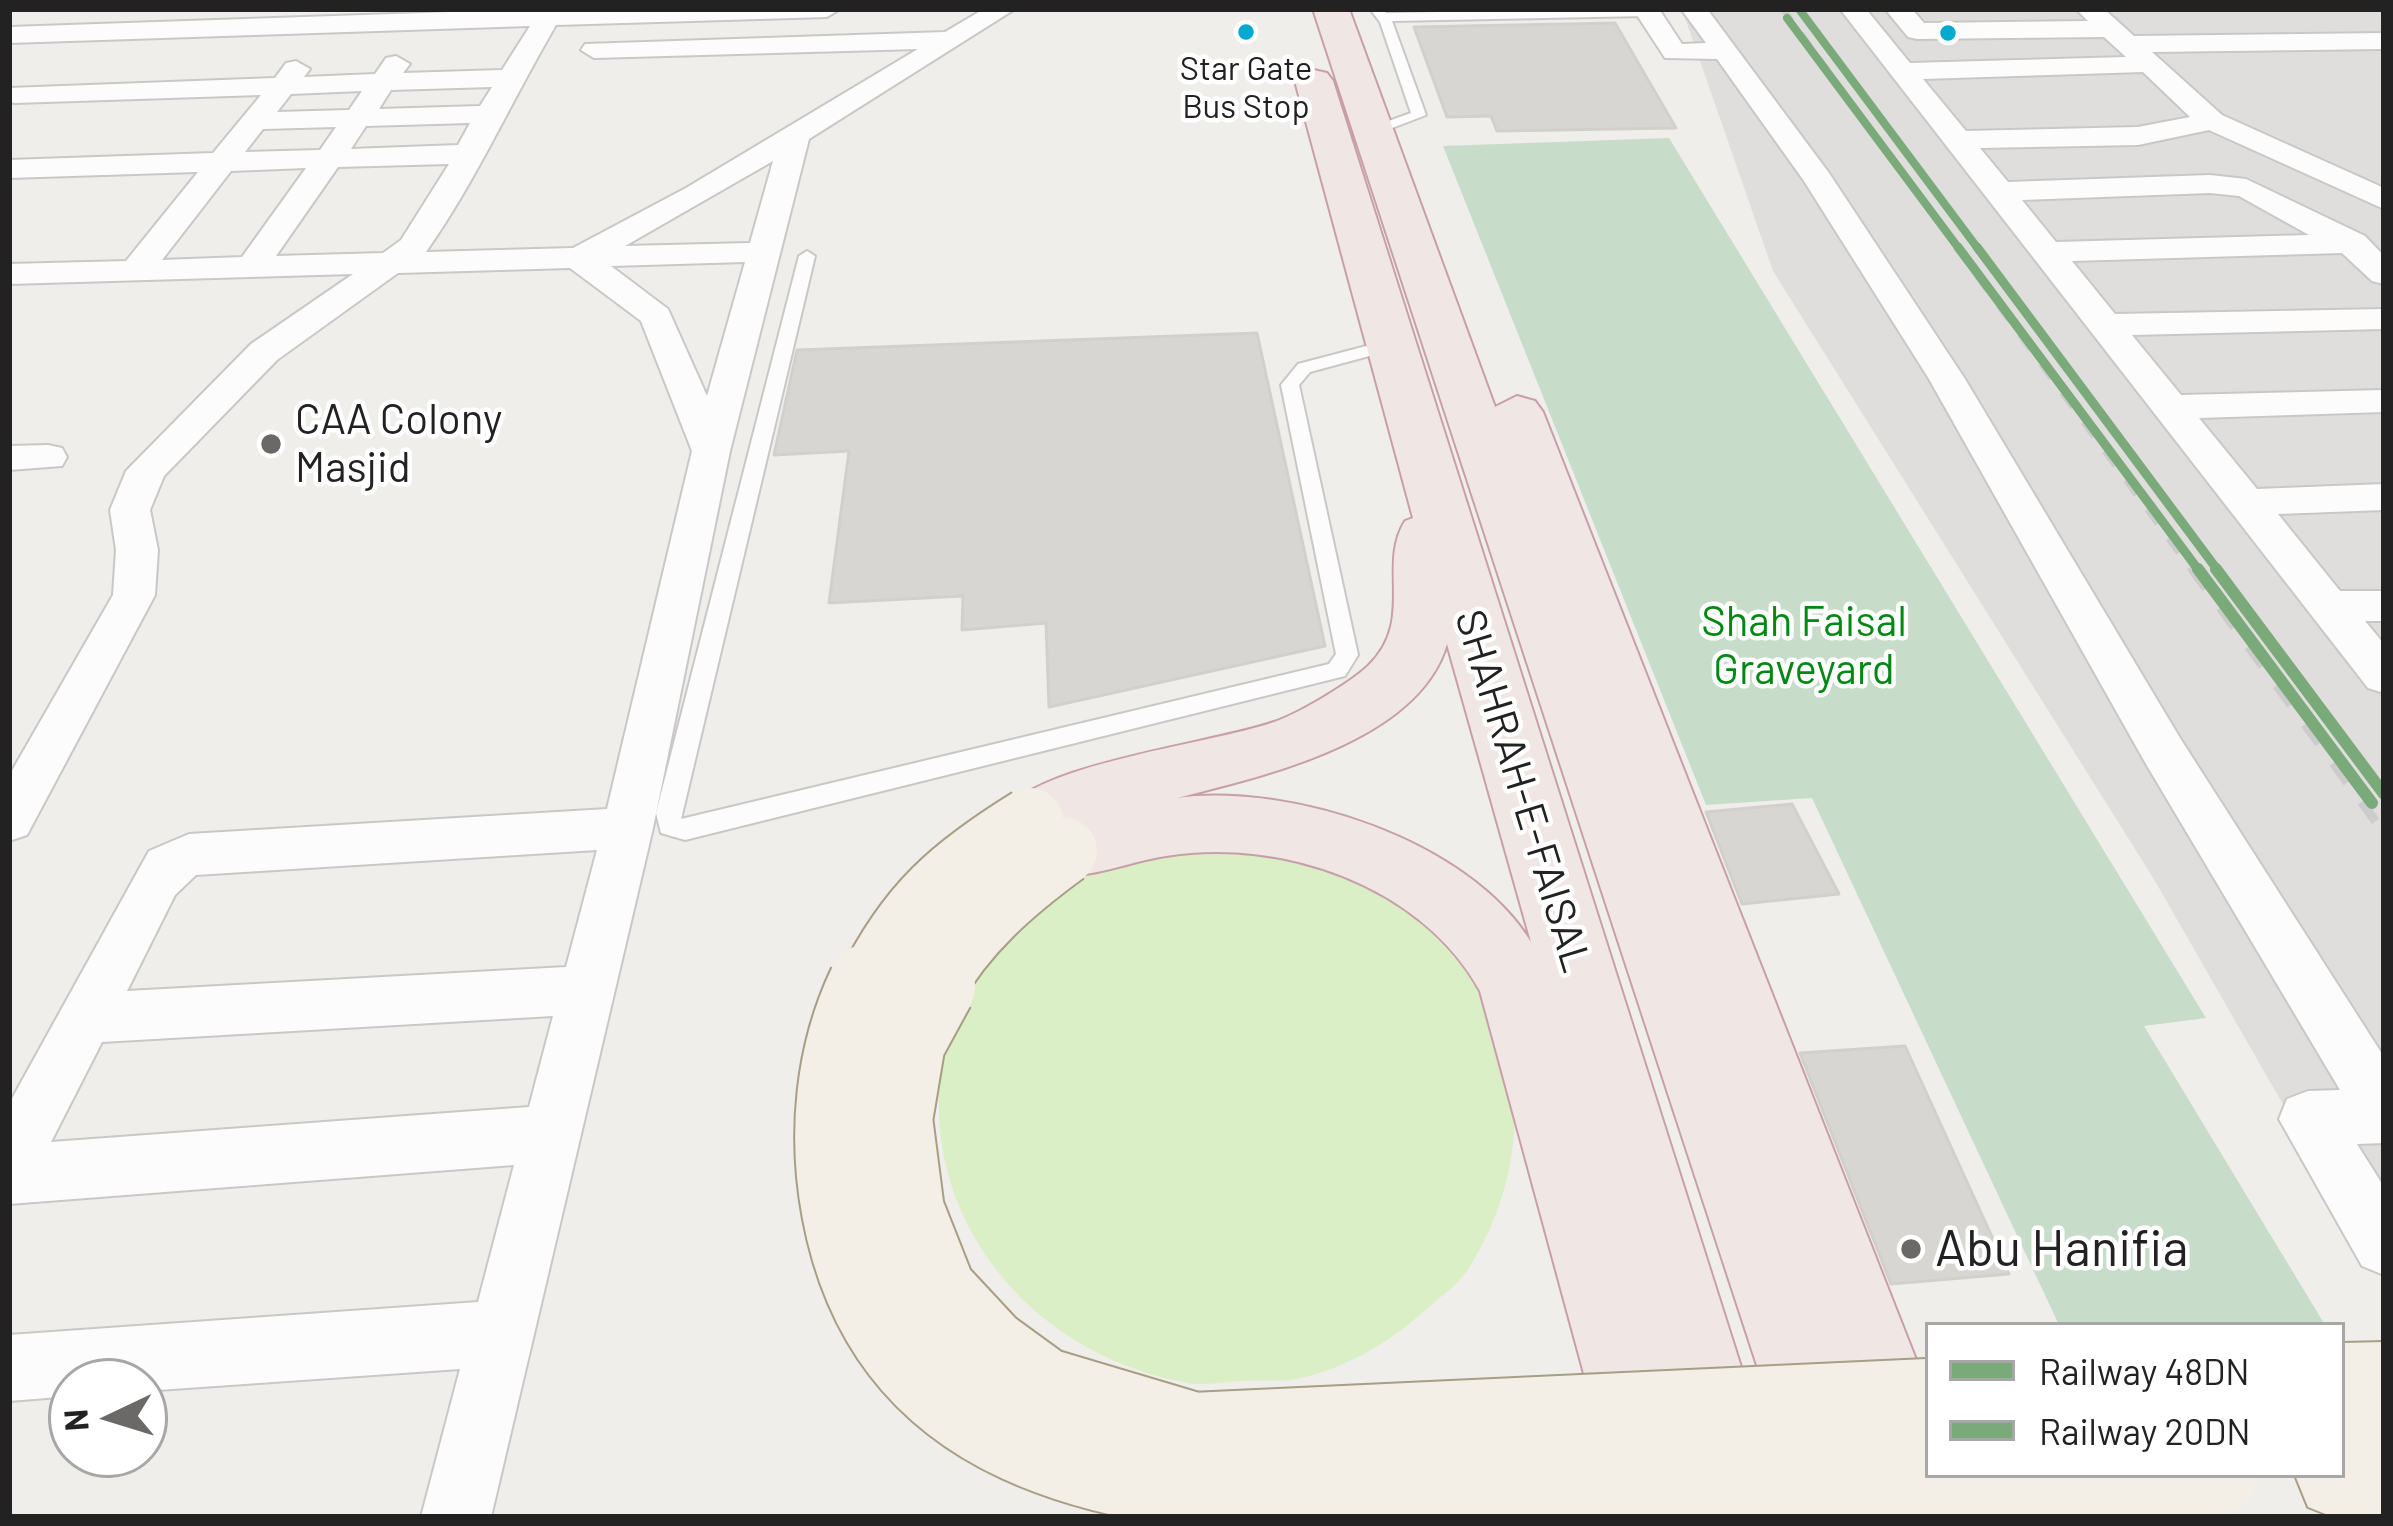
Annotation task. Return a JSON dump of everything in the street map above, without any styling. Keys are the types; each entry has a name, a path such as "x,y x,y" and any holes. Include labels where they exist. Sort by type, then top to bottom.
{"highway":[{"name":"SHAHRAH-E-FAISAL","path":"1314,40 1378,142 1904,1464"},
{"name":"SHAHRAH-E-FAISAL","path":"1314,40 1423,471 1475,629 1740,1517"},
{"path":"1378,142 1440,206 1904,1464"},
{"path":"1047,836 1082,797 1296,742 1387,686 1413,656 1425,619 1423,471"},
{"path":"1047,836 1234,821 1293,830 1366,856 1484,934 1516,985 1672,1517"}],"main road":[{"path":"1047,836 967,861 921,903 882,964 854,1022 838,1093 839,1165 851,1245 881,1320 924,1384 986,1447 1072,1488 1150,1510 1266,1516 1904,1464"},
{"path":"2345,1389 2384,1388"},
{"path":"2345,1473 2384,1473"}],"street":[{"path":"84,92 164,9"},
{"path":"20,131 12,84 84,92 384,82 545,43 772,10 827,9"},
{"path":"578,258 697,195 1001,9"},
{"path":"1694,9 1818,178 1947,379 2163,751 2384,1112 2308,1120 2384,1244"},
{"path":"1853,9 2384,676"},
{"path":"1898,9 1917,31 2109,27 2384,41"},
{"path":"2307,9 2384,67"},
{"path":"761,46 772,10"},
{"path":"1646,10 1674,52 1722,51"},
{"path":"9,34 143,30 246,18 431,15 545,43 761,46 951,39"},
{"path":"253,266 431,15"},
{"path":"137,269 337,17"},
{"path":"118,165 246,18"},
{"path":"2109,27 2212,121 2384,200"},
{"path":"9,821 134,596 137,550 130,510 146,471 264,352 413,247 441,208 488,114 545,43"},
{"path":"1903,71 2157,71 2208,77"},
{"path":"254,122 488,114"},
{"path":"1958,140 2138,136 2212,121"},
{"path":"456,1517 628,828 712,451 787,254 796,132"},
{"path":"9,169 468,154"},
{"path":"2000,192 2231,185 2273,198 2352,245 2384,274"},
{"path":"2048,252 2352,245 2384,221"},
{"path":"9,274 787,254"},
{"path":"578,258 656,316 712,451"},
{"path":"2105,325 2384,319"},
{"path":"2170,407 2384,401"},
{"path":"2246,502 2384,497"},
{"path":"2329,606 2384,606"},
{"path":"9,1164 167,866 189,855 628,828"},
{"path":"85,1018 588,990"},
{"path":"9,1175 552,1134"},
{"path":"9,1368 502,1333"}],"lane":[{"path":"1378,142 1419,115 1379,13 1646,10"},
{"path":"787,254 668,813 670,826 685,830 1337,670 1347,655 1290,385 1304,368 1388,345"}],"shaded area":[{"path":"1682,9 2384,9 2384,1281 2155,881 1773,271"}],"green space":[{"name":"Shah Faisal Graveyard","path":"1669,138 2206,1018 2144,1026 2323,1322 2058,1322 1812,798 1706,805 1443,146"},
{"path":"1225,838 1376,880 1434,923 1469,964 1494,1011 1510,1061 1515,1113 1510,1165 1495,1218 1469,1268 1448,1292 1381,1344 1331,1369 1297,1379 1195,1384 1101,1355 1031,1307 980,1246 948,1174 939,1098 954,1021 994,949 1062,885 1120,857"}],"building":[{"path":"1615,23 1676,128 1497,131 1491,116 1447,117 1414,27"},
{"path":"1257,333 1325,646 1049,707 1046,623 962,630 963,596 829,603 849,451 774,455 797,350"},
{"path":"1792,804 1839,894 1742,904 1706,812"},
{"path":"1905,1046 2009,1274 1891,1284 1800,1053"}],"railway":[{"path":"1783,9 1959,250"},
{"path":"1957,247 2194,572"},
{"path":"2192,569 2384,833"}],"rail line":[{"name":"48DN","path":"1799,9 2384,794"},
{"name":"20DN","path":"1787,18 2372,803"}],"place":[{"name":"Star Gate Bus Stop","path":"1246,32"},
{"name":"CAA Colony Masjid","path":"271,444"},
{"name":"Abu Hanifia","path":"1911,1249"}]}
